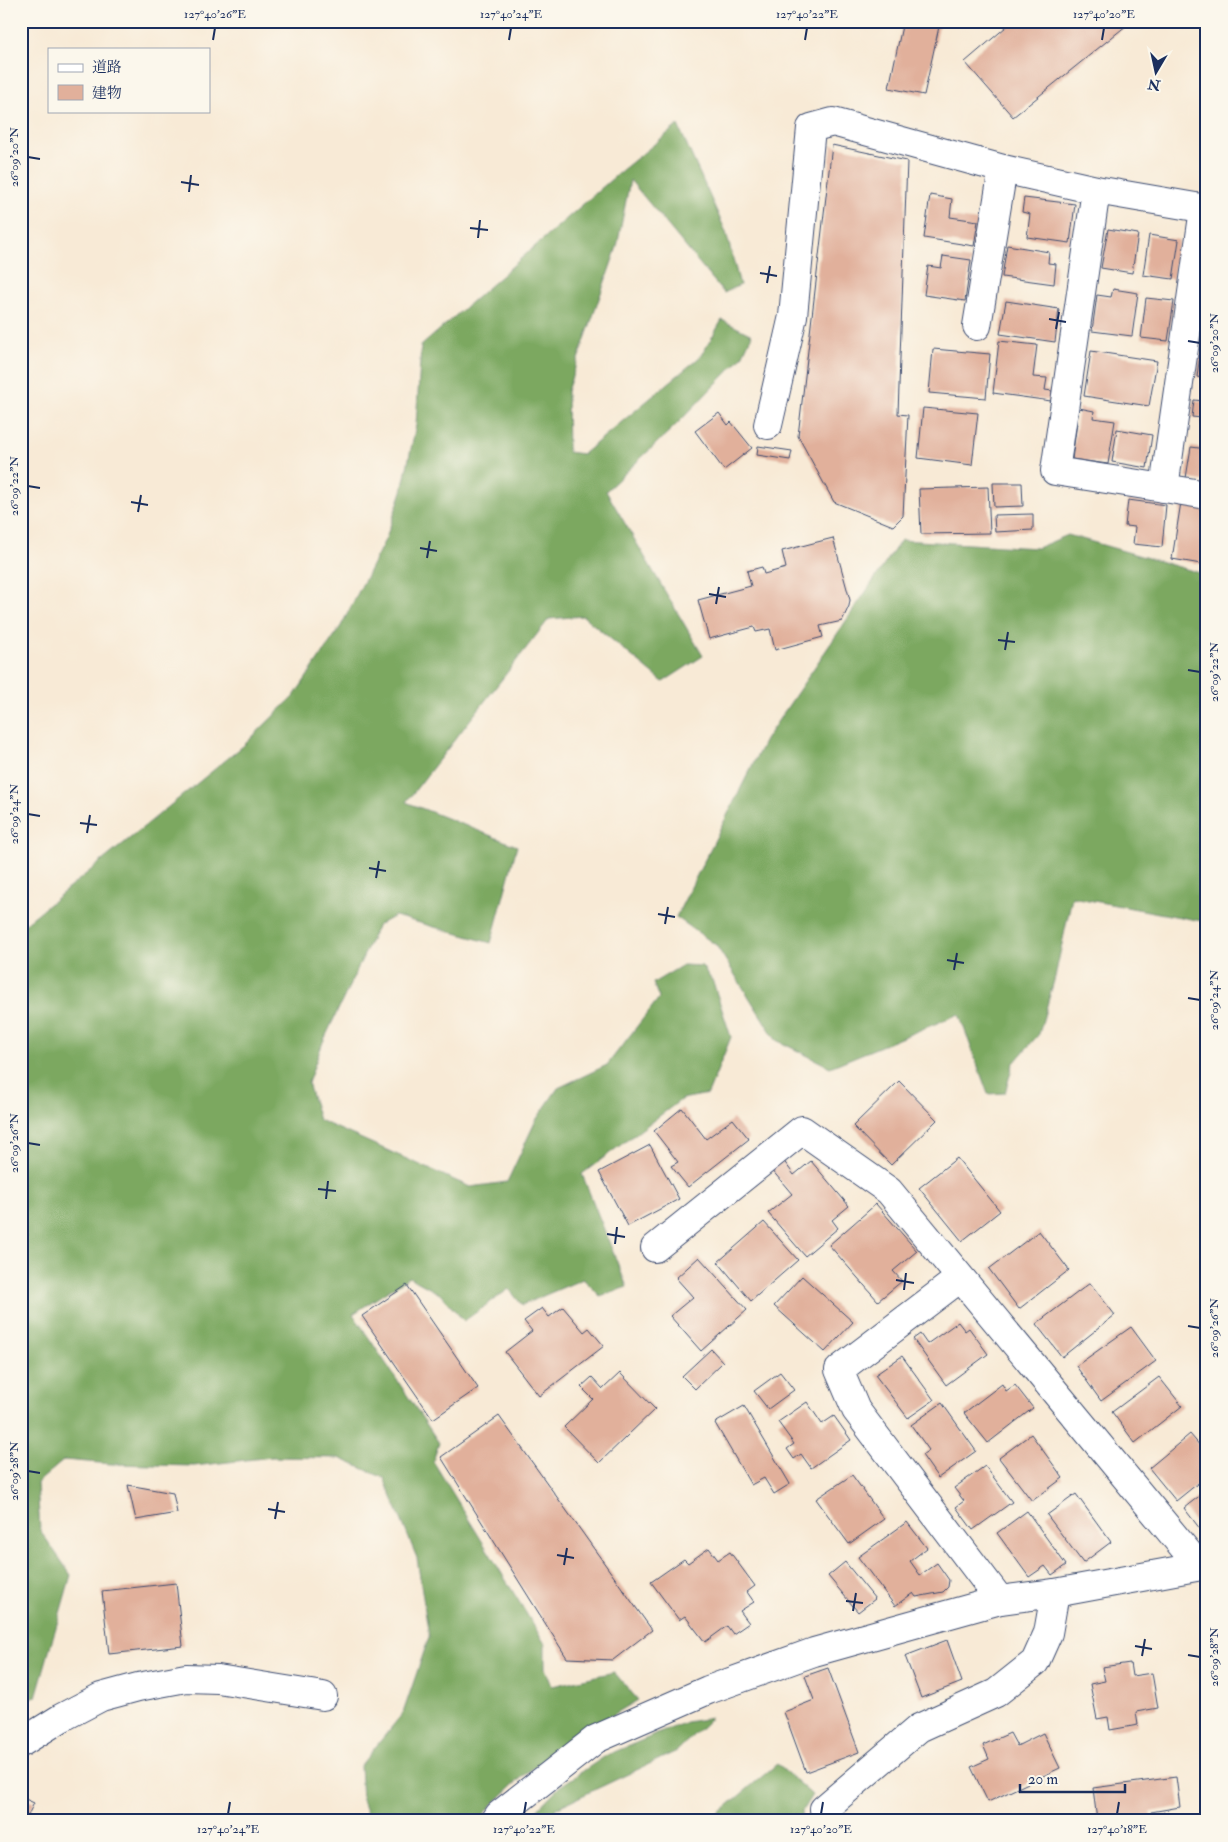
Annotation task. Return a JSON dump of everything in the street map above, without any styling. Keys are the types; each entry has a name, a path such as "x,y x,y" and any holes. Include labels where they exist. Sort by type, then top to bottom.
{"street":[{"path":"768,425 793,316 811,128 833,122 1002,168 1096,190 1205,209 1164,488"},
{"path":"977,326 1002,168"},
{"path":"1096,190 1055,471 1207,495"},
{"path":"495,1821 499,1815 596,1739 708,1690 814,1652 1000,1600 1055,1593 1203,1565 960,1278 889,1191 802,1130 654,1248"},
{"path":"960,1278 840,1370 856,1410 1000,1600"},
{"path":"826,1821 824,1809 919,1728 996,1693 1035,1662 1048,1633 1055,1593"},
{"path":"21,1743 61,1718 101,1697 138,1687 186,1678 218,1679 323,1696"}],"green space":[{"path":"678,125 726,232 740,285 724,293 630,180 617,247 567,391 568,452 583,454 701,356 722,320 752,335 742,357 676,425 606,491 703,656 663,682 583,616 549,619 406,802 517,846 491,943 395,916 378,925 323,1042 308,1083 319,1120 470,1187 507,1182 536,1120 558,1088 607,1065 659,998 653,983 683,965 702,966 713,982 731,1037 708,1094 682,1099 582,1174 627,1287 600,1296 583,1279 522,1305 509,1289 464,1321 440,1294 409,1277 353,1314 439,1443 433,1461 545,1644 545,1668 552,1686 614,1672 638,1700 573,1740 533,1769 495,1802 478,1821 369,1821 362,1800 360,1766 403,1713 429,1637 417,1558 384,1478 339,1458 272,1457 194,1466 111,1464 64,1460 37,1483 40,1530 71,1575 36,1697 21,1703 21,927 243,746 294,696 341,626 386,538 402,491 416,425 421,346 621,171"},
{"path":"1068,535 1207,575 1207,922 1072,897 1055,977 1039,1034 1013,1064 1005,1093 988,1094 959,1014 830,1067 776,1040 716,945 676,917 765,740 901,540 1037,548"},
{"path":"711,1718 677,1751 556,1808 550,1821 526,1821 559,1787 607,1755 686,1722"},
{"path":"777,1764 812,1795 802,1811 803,1821 709,1821"}],"building":[{"path":"903,21 940,22 924,95 889,88"},
{"path":"1013,21 1132,21 1013,117 965,62"},
{"path":"832,145 907,161 898,414 908,415 903,516 893,526 834,502 798,436"},
{"path":"930,195 952,199 950,217 978,221 974,246 924,238"},
{"path":"1024,198 1075,204 1070,243 1027,237 1030,214 1022,212"},
{"path":"1108,229 1138,234 1132,273 1101,268"},
{"path":"1149,235 1179,240 1173,279 1143,275"},
{"path":"1007,245 1049,252 1048,263 1056,264 1054,284 1002,277"},
{"path":"943,256 971,260 965,301 924,295 928,266 941,268"},
{"path":"1113,289 1138,293 1132,336 1092,331 1097,295 1111,297"},
{"path":"1146,298 1174,301 1168,341 1141,338"},
{"path":"1006,301 1059,309 1055,342 1000,334"},
{"path":"1206,320 1207,333 1204,333"},
{"path":"999,341 1037,345 1033,377 1047,378 1045,390 1052,391 1051,401 993,393"},
{"path":"933,349 990,354 986,398 929,393"},
{"path":"1091,351 1157,361 1149,406 1084,396"},
{"path":"1200,355 1207,356 1207,379 1197,377"},
{"path":"1206,392 1207,428 1201,427 1202,418 1192,417 1194,400 1204,401"},
{"path":"923,408 978,413 972,465 918,458"},
{"path":"1079,408 1094,411 1093,418 1115,421 1108,464 1072,459"},
{"path":"719,413 728,425 731,422 752,448 724,470 695,431"},
{"path":"1117,429 1152,435 1147,468 1112,462"},
{"path":"758,446 792,451 790,460 757,455"},
{"path":"1191,447 1207,449 1207,482 1186,478"},
{"path":"993,483 1022,483 1023,506 994,507"},
{"path":"988,487 990,533 921,534 919,489"},
{"path":"1128,500 1166,505 1162,547 1133,544 1135,527 1125,526"},
{"path":"1181,502 1207,506 1207,565 1172,559"},
{"path":"1033,514 1033,530 995,532 994,515"},
{"path":"833,538 850,600 842,621 820,626 823,637 775,650 770,629 756,632 754,627 709,639 698,600 751,586 747,571 762,567 764,574 786,568 782,551"},
{"path":"899,1081 937,1120 891,1165 853,1126"},
{"path":"682,1108 706,1139 733,1119 749,1139 688,1187 671,1166 678,1162 654,1131"},
{"path":"650,1145 679,1199 628,1226 599,1172"},
{"path":"957,1158 1000,1211 962,1241 919,1188"},
{"path":"783,1160 794,1175 811,1161 849,1206 832,1220 838,1228 805,1256 768,1213 792,1194 771,1169"},
{"path":"876,1204 917,1251 893,1271 902,1281 878,1301 829,1245"},
{"path":"764,1222 798,1260 751,1301 718,1262"},
{"path":"1039,1231 1069,1270 1019,1309 989,1269"},
{"path":"699,1257 747,1310 701,1351 670,1316 693,1297 676,1278"},
{"path":"802,1276 853,1322 825,1352 774,1306"},
{"path":"1090,1283 1115,1315 1062,1357 1036,1324"},
{"path":"407,1285 478,1388 433,1419 362,1316"},
{"path":"563,1307 584,1332 589,1328 604,1346 539,1396 505,1352 532,1331 524,1321 542,1308 549,1317"},
{"path":"958,1322 965,1331 969,1328 988,1354 946,1385 913,1339 920,1334 927,1344"},
{"path":"1131,1327 1156,1361 1101,1401 1076,1366"},
{"path":"711,1349 723,1362 695,1389 682,1376"},
{"path":"902,1356 934,1400 908,1418 875,1375"},
{"path":"780,1372 794,1390 768,1409 754,1391"},
{"path":"620,1373 655,1409 599,1463 564,1427 593,1399 581,1387 592,1377 603,1389"},
{"path":"1159,1377 1182,1406 1135,1443 1112,1412"},
{"path":"1002,1384 1006,1391 1015,1385 1033,1408 988,1443 964,1413"},
{"path":"807,1402 822,1424 834,1416 851,1440 811,1468 801,1454 794,1459 787,1449 794,1444 778,1422"},
{"path":"942,1403 976,1451 938,1478 922,1455 929,1450 911,1425"},
{"path":"744,1406 790,1484 774,1494 764,1478 751,1485 715,1423"},
{"path":"499,1416 652,1630 613,1660 567,1658 441,1457"},
{"path":"1031,1434 1063,1478 1032,1501 999,1458"},
{"path":"1190,1434 1207,1454 1207,1476 1176,1501 1149,1468"},
{"path":"985,1466 1012,1502 973,1530 956,1507 964,1501 954,1488"},
{"path":"852,1475 884,1519 849,1544 816,1499"},
{"path":"128,1485 173,1493 177,1513 136,1520"},
{"path":"1207,1490 1207,1538 1184,1508"},
{"path":"1076,1494 1111,1542 1083,1563 1047,1515"},
{"path":"1027,1511 1066,1565 1052,1575 1045,1566 1029,1577 997,1533"},
{"path":"907,1522 927,1548 910,1561 920,1575 937,1563 949,1580 948,1587 943,1592 916,1597 913,1593 895,1606 858,1557"},
{"path":"709,1548 718,1560 730,1552 755,1586 747,1592 754,1602 740,1611 749,1623 733,1634 727,1626 705,1642 685,1616 679,1620 651,1582 684,1559 688,1563"},
{"path":"845,1562 875,1599 858,1612 828,1576"},
{"path":"176,1583 183,1646 109,1654 102,1591"},
{"path":"947,1640 962,1682 921,1698 905,1656"},
{"path":"1130,1663 1132,1676 1152,1673 1158,1708 1136,1712 1138,1725 1110,1730 1108,1717 1097,1719 1090,1684 1105,1681 1102,1667"},
{"path":"828,1668 859,1752 806,1772 784,1712 814,1700 805,1676"},
{"path":"1010,1733 1017,1746 1043,1733 1060,1768 988,1802 971,1767 989,1759 983,1745"},
{"path":"1176,1777 1180,1807 1151,1812 1153,1821 1097,1821 1093,1788"},
{"path":"21,1797 34,1803 25,1821 21,1821"}]}
